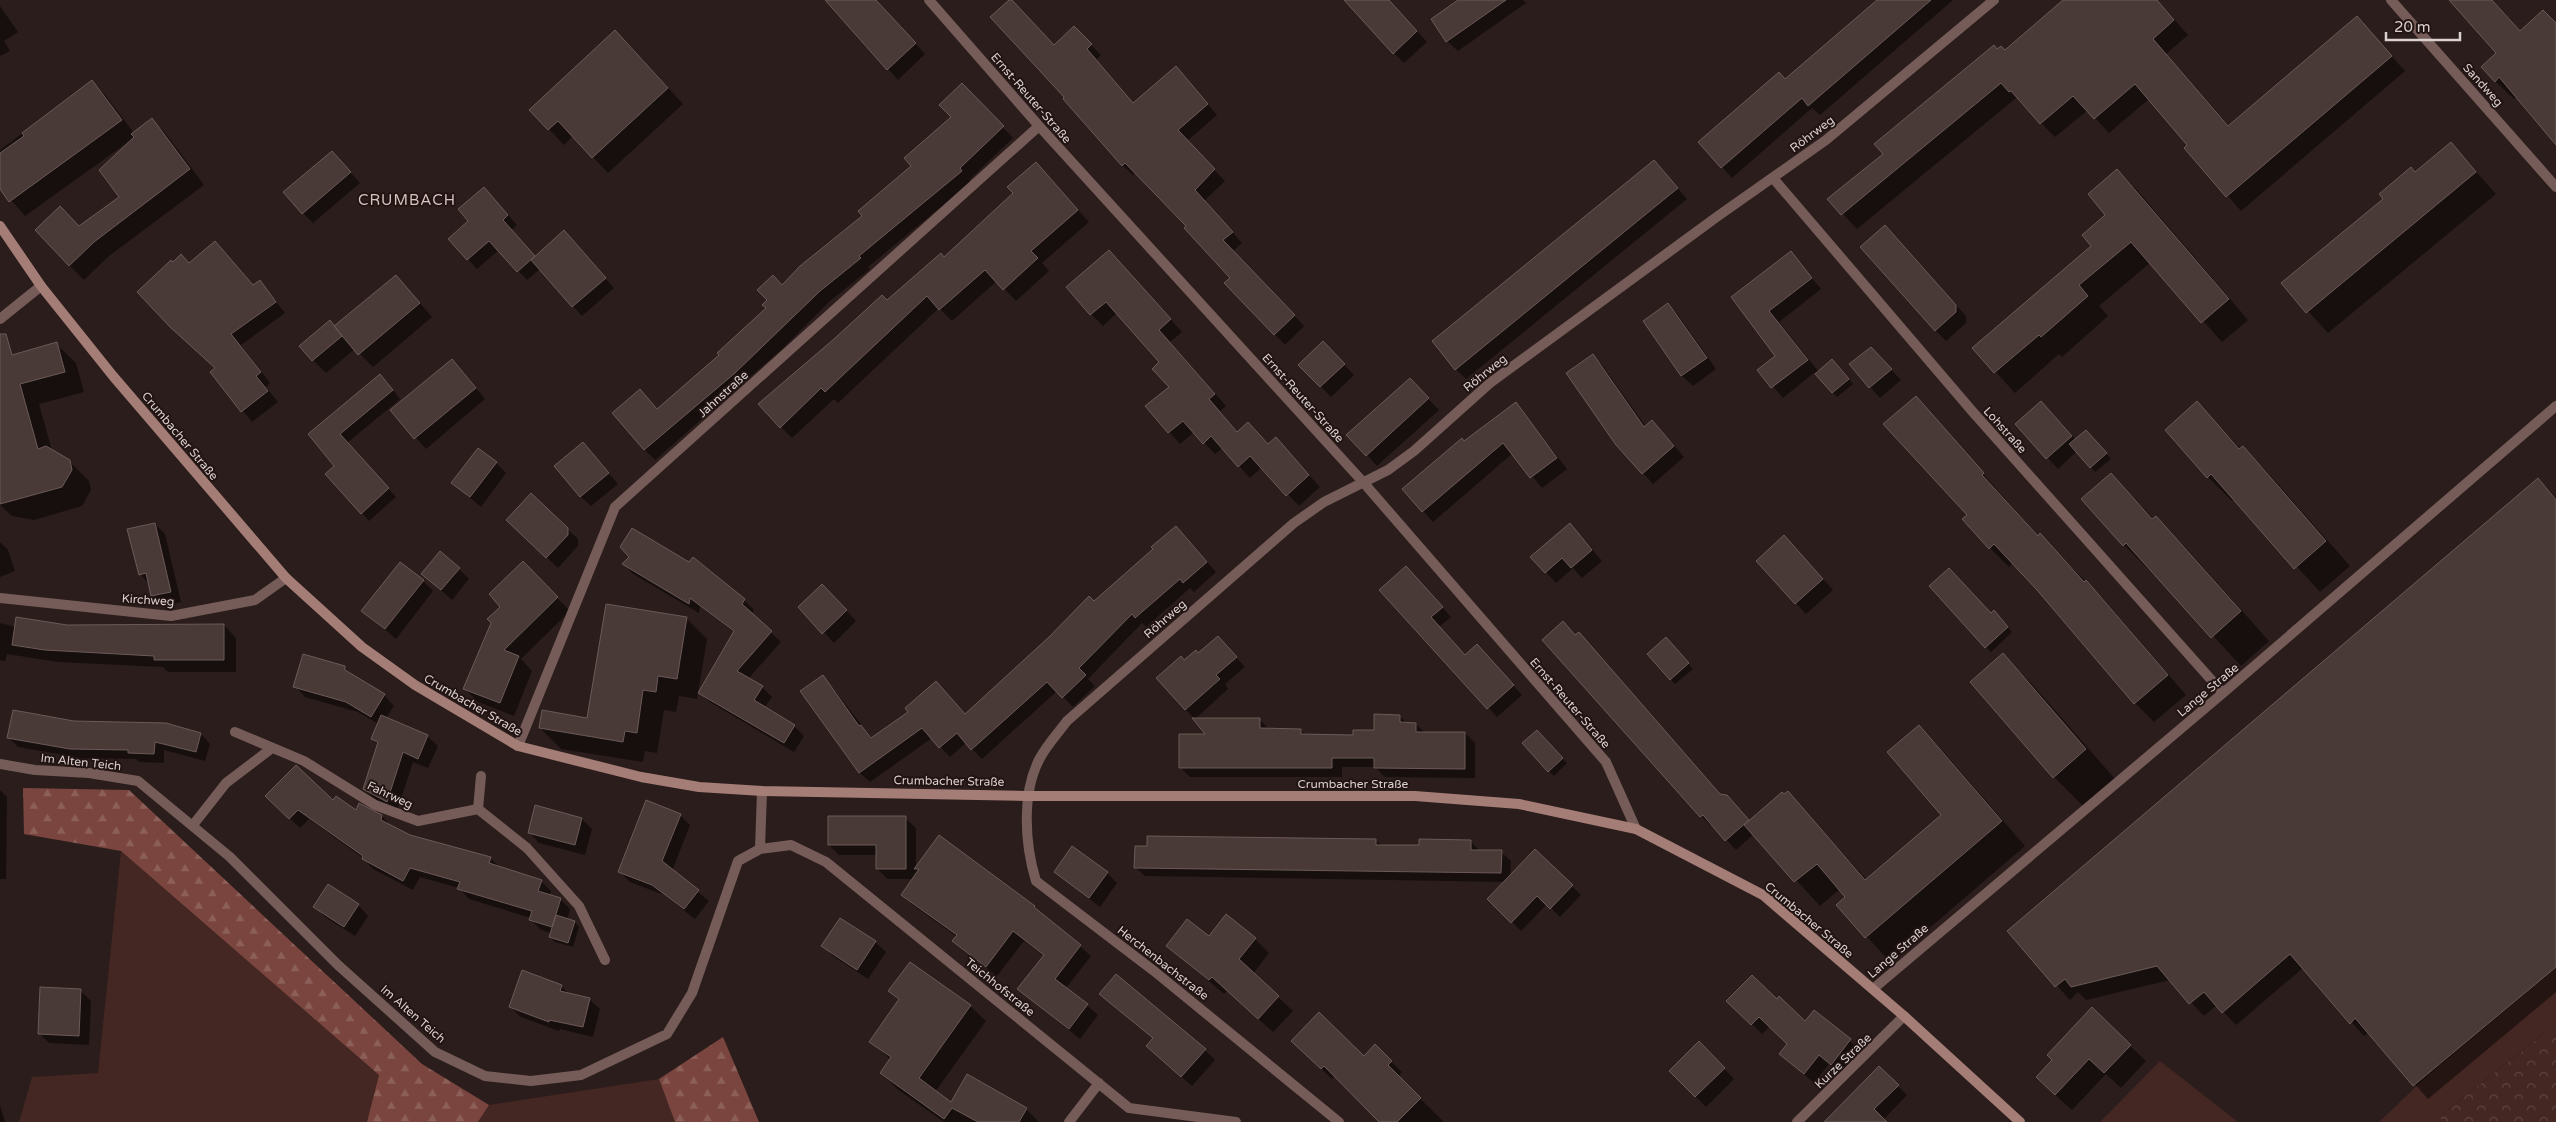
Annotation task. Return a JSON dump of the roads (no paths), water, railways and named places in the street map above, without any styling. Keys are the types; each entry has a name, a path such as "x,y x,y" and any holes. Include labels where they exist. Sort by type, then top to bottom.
{"main road":[{"name":"Crumbacher Straße","path":"0,226 41,286 113,376 286,578 377,658 414,685 518,746 642,778 699,787 762,791 1028,796 1415,796 1519,804 1636,829 1763,895 1904,1016 2020,1122"}],"street":[{"name":"Ernst-Reuter-Straße","path":"929,0 1039,126 1363,482 1606,762 1636,829"},
{"name":"Röhrweg","path":"1028,796 1039,759 1067,720 1294,524 1324,502 1388,470 1414,451 1490,383 1718,216 1826,140 1994,0"},
{"name":"Sandweg","path":"2391,0 2556,187"},
{"name":"Jahnstraße","path":"518,746 615,508 1039,126"},
{"name":"Lohstraße","path":"1773,178 1972,411 2223,693"},
{"path":"0,319 41,286"},
{"name":"Lange Straße","path":"1873,989 2223,693 2556,406"},
{"name":"Kirchweg","path":"0,598 171,616 255,600 286,578"},
{"name":"Fahrweg","path":"235,732 304,761 375,804 418,821 478,809"},
{"path":"193,825 226,783 272,748"},
{"name":"Im Alten Teich","path":"0,764 35,770 89,773 138,781 230,857 338,965 435,1052 485,1076 532,1081 581,1075 667,1034 692,993 738,861 760,849"},
{"path":"481,776 478,809 527,848 579,906 606,960"},
{"path":"760,849 762,791"},
{"name":"Herchenbachstraße","path":"1028,796 1029,857 1036,881 1154,971 1339,1122"},
{"name":"Teichhofstraße","path":"760,849 790,845 826,862 1129,1108 1236,1122"},
{"name":"Kurze Straße","path":"1797,1122 1904,1016"},
{"path":"1069,1122 1099,1083"}],"district":[{"name":"CRUMBACH","path":"407,200"}]}
